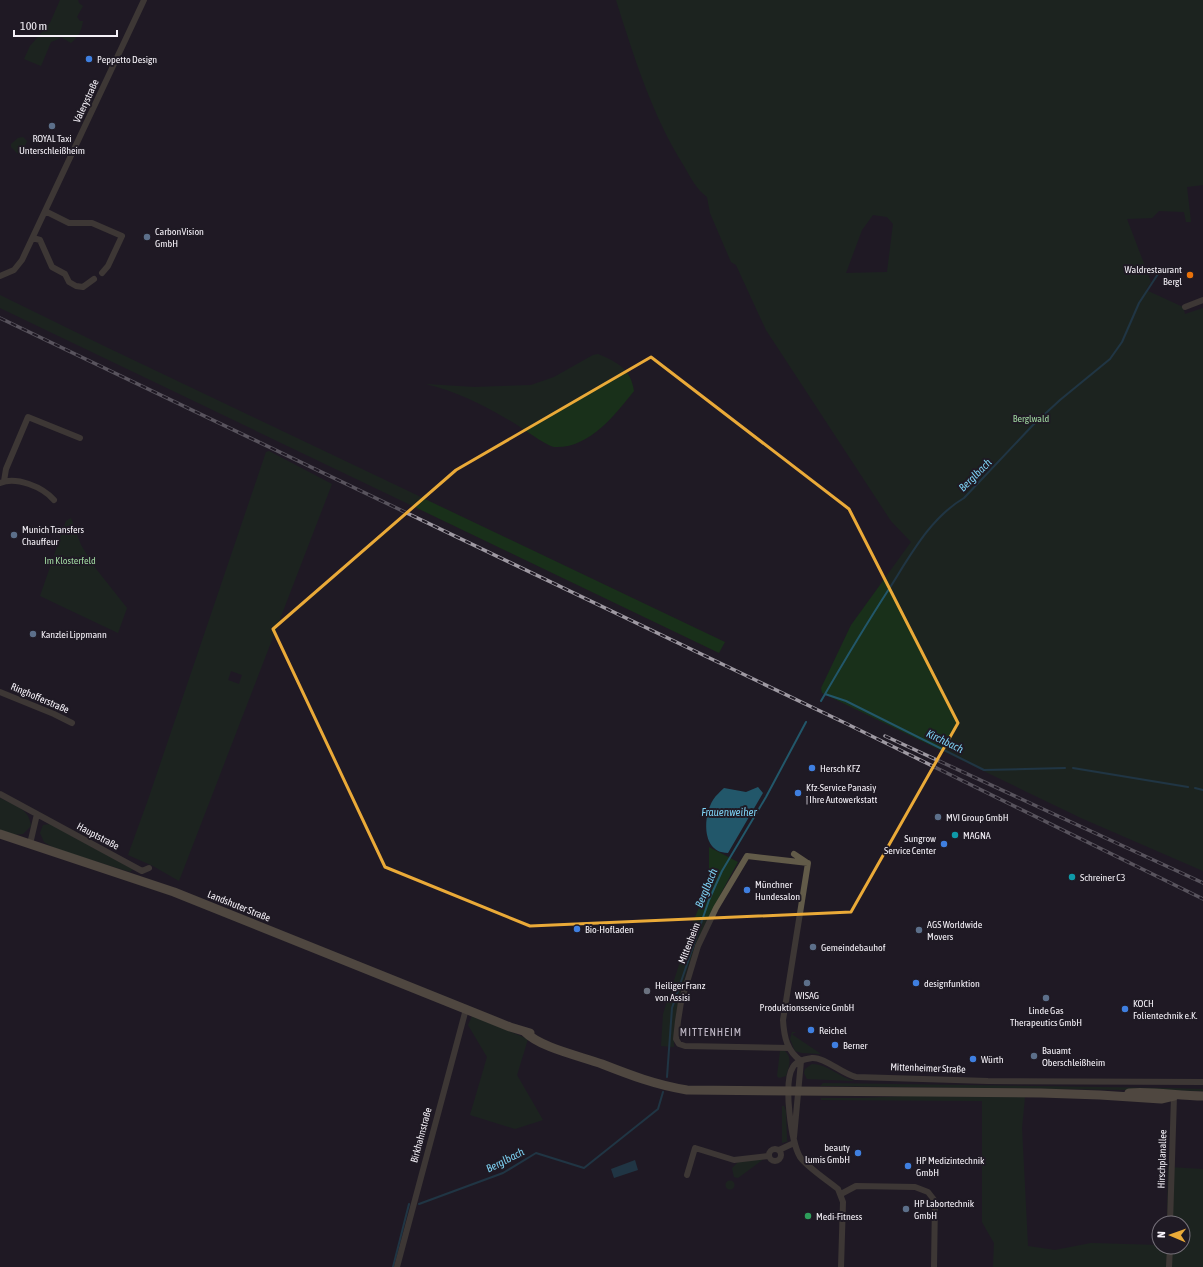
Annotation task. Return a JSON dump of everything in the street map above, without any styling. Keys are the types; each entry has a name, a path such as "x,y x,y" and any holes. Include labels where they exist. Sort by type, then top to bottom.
{"main road":[{"name":"Landshuter Straße","path":"0,834 174,892 466,1009"},
{"path":"466,1009 582,1052 602,1064 640,1080 667,1087 702,1090 789,1092 1100,1095 1161,1099 1174,1096 1203,1096"}],"street":[{"name":"Valerystraße","path":"0,276 14,270 22,260 144,0"},
{"path":"45,211 69,223 92,223 122,236 108,266 102,273"},
{"path":"33,238 40,240 52,267 65,274 69,282 83,287 94,279"},
{"path":"1184,307 1203,300"},
{"path":"54,500 48,493 19,481 2,482 6,469 28,417 80,438"},
{"name":"Ringhofferstraße","path":"0,692 72,723"},
{"name":"Hauptstraße","path":"0,794 142,871 149,868"},
{"path":"30,844 38,814"},
{"path":"794,854 808,863 783,1020 783,1032 789,1048 801,1061 794,1142"},
{"name":"Mittenheim","path":"789,1048 685,1046 679,1044 676,1039 681,1002 698,946 716,908 747,856 808,863"},
{"name":"Birkhahnstraße","path":"397,1267 466,1009"},
{"name":"Mittenheimer Straße","path":"801,1061 818,1059 845,1074 856,1077 988,1081 1203,1082"},
{"path":"801,1061 794,1065 792,1069 789,1092 789,1114 794,1142 801,1159 838,1188 841,1194 843,1202 841,1267"},
{"name":"Hirschplanallee","path":"1170,1215 1174,1096"},
{"path":"768,1156 770,1150 777,1148 779,1150 794,1142"},
{"path":"687,1175 695,1148 734,1160 768,1156 772,1160 778,1160 781,1156 779,1150"},
{"path":"841,1194 856,1186 915,1187 928,1192 935,1201 934,1267"},
{"path":"1169,1267 1170,1255"}],"highlighted area":[{"path":"651,357 849,509 958,723 851,912 530,926 385,867 273,629 456,470"}],"green space":[{"path":"60,0 78,0 83,6 77,17 80,21 83,21 78,35 71,43 56,34 56,36 61,38 51,42 41,66 24,59 30,46 50,23"},
{"name":"Berglwald","path":"616,0 1203,0 1203,185 1187,187 1191,222 1186,222 1184,212 1159,211 1152,218 1127,219 1151,282 1146,290 1183,307 1185,314 1203,308 1203,871 1081,818 822,693 821,688 851,625 911,542 891,521 766,330 736,265 731,262 710,213 707,197 694,183 662,127 637,64","holes":["873,215 887,217 893,224 887,272 846,273 862,230"]},
{"path":"23,137 27,141 21,154 18,154 11,147 11,144 18,138"},
{"path":"0,295 725,642 719,653 0,308"},
{"path":"598,354 622,367 630,377 634,391 610,420 600,429 579,442 567,446 550,446 498,413 478,403 458,394 426,384 474,387 531,385 554,377 593,355"},
{"path":"269,451 332,484 179,881 153,866 128,855 266,452","holes":["231,671 242,675 239,684 228,680"]},
{"name":"Im Klosterfeld","path":"71,518 81,545 93,565 127,608 118,633 40,596 66,521"},
{"path":"0,798 20,808 27,815 31,826 23,834 13,835 0,830"},
{"path":"50,824 133,869 130,872 56,849 44,842 40,833 43,825"},
{"path":"709,847 738,862 704,928 686,975 679,999 675,1023 674,1047 661,1046 663,1014 693,922 709,883"},
{"path":"472,1016 528,1039 517,1075 543,1120 515,1129 470,1115 487,1057 468,1025"},
{"path":"792,1032 796,1032 792,1034 821,1054 795,1051 790,1039"},
{"path":"784,1050 789,1056 789,1065 786,1076 779,1078 777,1076 780,1051"},
{"path":"812,1064 828,1068 843,1077 854,1081 807,1079 804,1073 805,1069"},
{"path":"823,1083 1168,1088 1203,1089 1203,1091 820,1086"},
{"path":"907,1096 1025,1097 1022,1128 1028,1246 1055,1250 1091,1243 1151,1245 1151,1255 1191,1255 1191,1215 1167,1215 1168,1167 1203,1169 1203,1267 993,1267 994,1243 982,1222 982,1101 821,1100 821,1098"},
{"path":"782,1106 784,1106 786,1111 787,1141 789,1141 782,1143"},
{"path":"765,1158 738,1178 734,1177 732,1168 738,1162"},
{"path":"730,1180 735,1185 730,1190 725,1185"}],"water":[{"name":"Frauenweiher","path":"758,787 763,793 728,853 719,851 713,847 709,840 706,824 707,815 713,800 724,788 746,792"},
{"path":"635,1160 638,1170 614,1178 611,1169"}],"waterway":[{"name":"Berglbach","path":"821,701 905,564 931,527 952,506 964,498 1033,425 1060,400 1110,359 1122,342 1139,303 1158,274"},
{"name":"Kirchbach","path":"825,694 846,701 984,770 1065,768"},
{"name":"Berglbach","path":"667,1077 672,1008 709,900 722,871 766,797 806,722"},
{"name":"Kirchbach","path":"1073,768 1188,787"},
{"name":"Kirchbach","path":"1195,788 1203,790"},
{"name":"Berglbach","path":"419,1204 503,1173 536,1153 584,1168 658,1109 663,1092"},
{"name":"Berglbach","path":"393,1267 409,1204"}],"railway":[{"path":"0,318 845,723 1203,899"},
{"path":"885,736 1203,883"}],"place":[{"name":"Peppetto Design","path":"89,59"},
{"name":"ROYAL Taxi Unterschleißheim","path":"52,126"},
{"name":"CarbonVision GmbH","path":"147,237"},
{"name":"Waldrestaurant Bergl","path":"1190,275"},
{"name":"Munich Transfers Chauffeur","path":"14,535"},
{"name":"Kanzlei Lippmann","path":"33,634"},
{"name":"Hersch KFZ","path":"812,768"},
{"name":"Kfz-Service Panasiy | Ihre Autowerkstatt","path":"798,793"},
{"name":"MVI Group GmbH","path":"938,817"},
{"name":"MAGNA","path":"955,835"},
{"name":"Sungrow Service Center","path":"944,844"},
{"name":"Schreiner C3","path":"1072,877"},
{"name":"Münchner Hundesalon","path":"747,890"},
{"name":"Bio-Hofladen","path":"577,929"},
{"name":"AGS Worldwide Movers","path":"919,930"},
{"name":"Gemeindebauhof","path":"813,947"},
{"name":"WISAG Produktionsservice GmbH","path":"807,983"},
{"name":"designfunktion","path":"916,983"},
{"name":"Heiliger Franz von Assisi","path":"647,991"},
{"name":"Linde Gas Therapeutics GmbH","path":"1046,998"},
{"name":"KOCH Folientechnik e.K.","path":"1125,1009"},
{"name":"Reichel","path":"811,1030"},
{"name":"Berner","path":"835,1045"},
{"name":"Bauamt Oberschleißheim","path":"1034,1056"},
{"name":"Würth","path":"973,1059"},
{"name":"beauty lumis GmbH","path":"858,1153"},
{"name":"HP Medizintechnik GmbH","path":"908,1166"},
{"name":"HP Labortechnik GmbH","path":"906,1209"},
{"name":"Medi-Fitness","path":"808,1216"}],"district":[{"name":"MITTENHEIM","path":"711,1032"}]}
